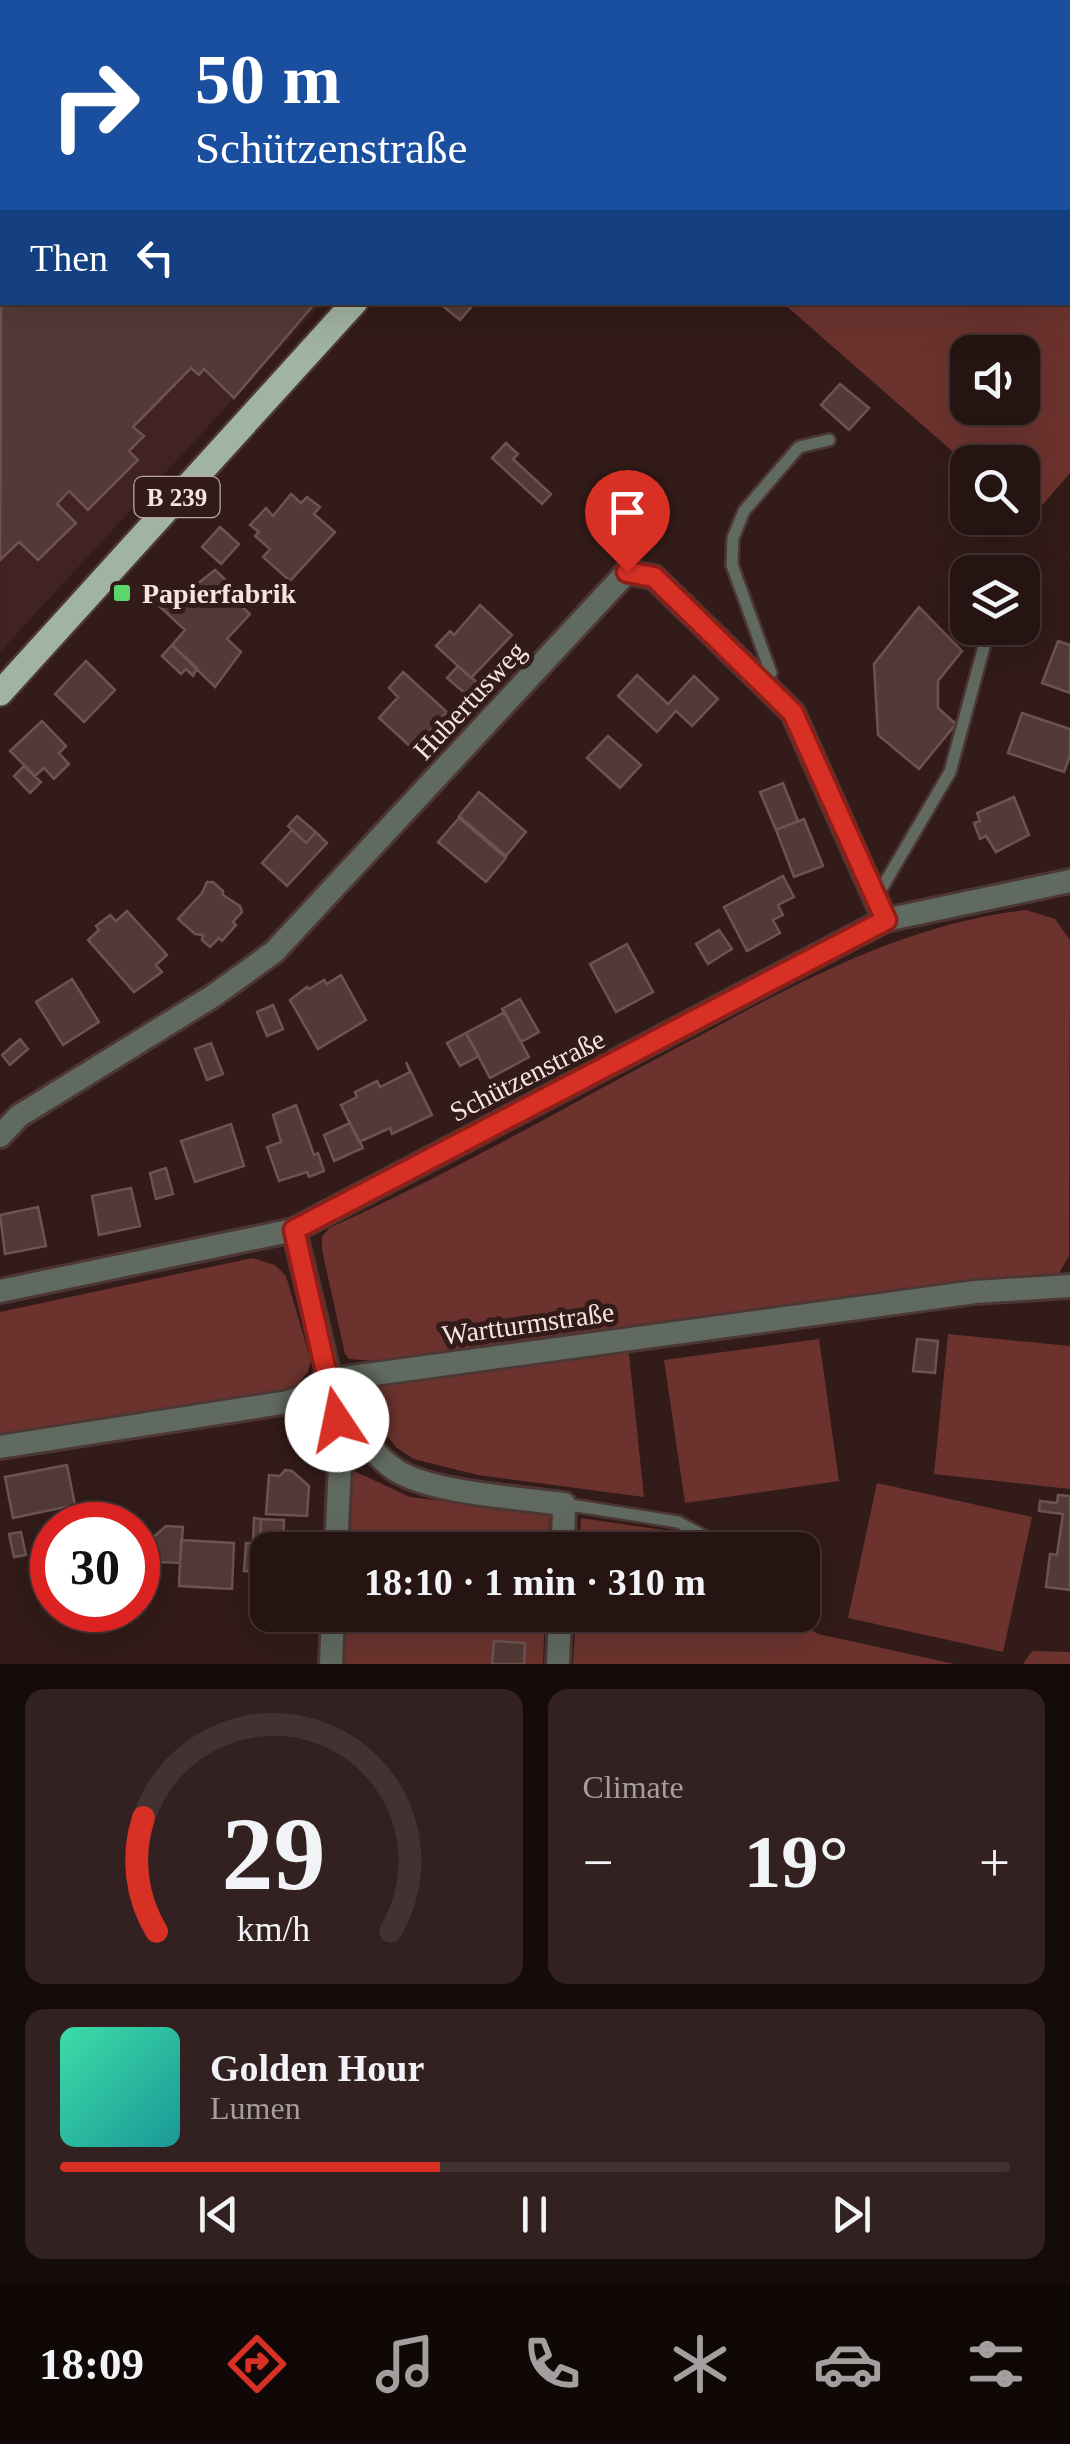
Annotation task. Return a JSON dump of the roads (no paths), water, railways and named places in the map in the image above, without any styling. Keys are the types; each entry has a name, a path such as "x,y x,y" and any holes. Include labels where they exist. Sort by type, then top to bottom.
{"main road":[{"name":"B 239","path":"0,693 352,305"}],"street":[{"name":"Hubertusweg","path":"0,1136 19,1116 213,996 274,952 627,572 654,577 793,713 881,909"},
{"name":"Schützenstraße","path":"0,1292 294,1230 881,909 1068,888"},
{"path":"294,1230 332,1389 341,1444 337,1532"},
{"name":"Wartturmstraße","path":"0,1447 288,1402 332,1389 974,1292 1070,1286"},
{"path":"332,1389 362,1436 396,1470 427,1483 564,1504 563,1532"},
{"path":"331,1664 332,1632"},
{"path":"558,1664 559,1632"}],"lane":[{"path":"762,684 772,673 732,565 733,538 744,511 799,447 828,440"},
{"path":"881,909 950,772 984,645"},
{"path":"564,1504 678,1522 697,1532"}],"place":[{"name":"Papierfabrik","path":"122,593"}]}
